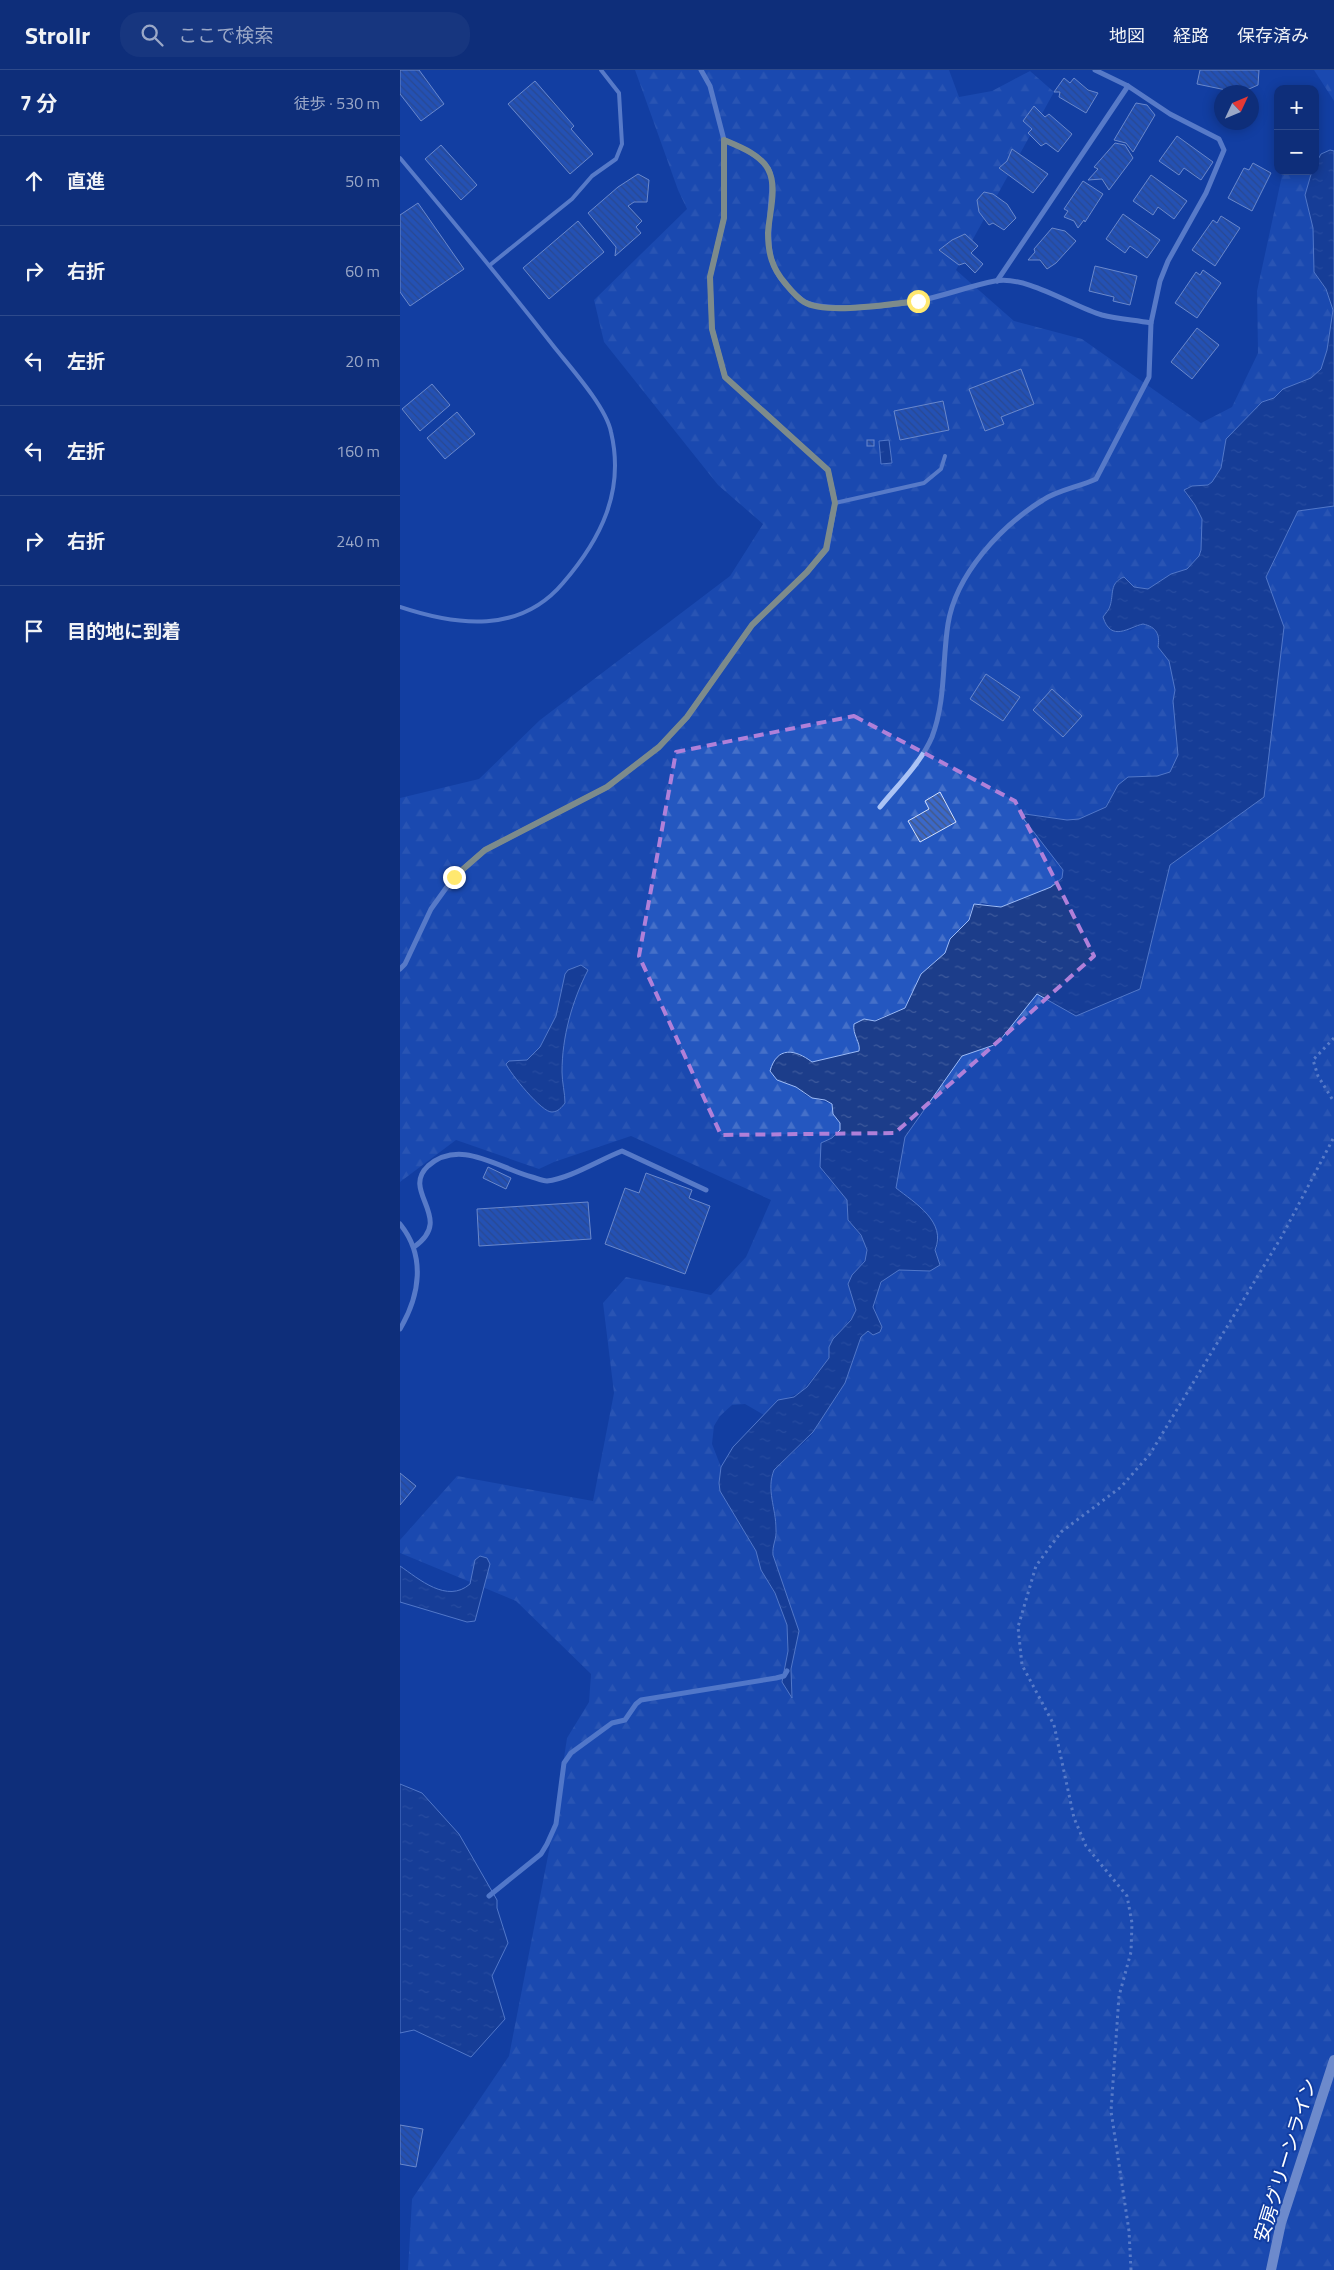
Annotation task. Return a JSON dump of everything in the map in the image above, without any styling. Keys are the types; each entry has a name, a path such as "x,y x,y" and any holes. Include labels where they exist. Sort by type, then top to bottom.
{"street":[{"path":"400,969 405,964 431,909 454,877 485,850 607,787 659,747 687,717 752,625 807,572 826,549 835,503 828,470 725,377 712,329 710,277 724,218 724,140 710,86 700,70"},
{"path":"880,807 911,769 931,739 941,710 948,623 959,591 984,550 1014,521 1044,499 1096,479 1149,377 1151,323 1160,281 1168,261 1206,193 1224,150 1219,139 1170,114 1128,86 1095,70"},
{"path":"997,281 1128,86"},
{"path":"724,140 753,155 768,168 772,186 768,235 770,258 776,273 804,302 815,306 836,307 918,301 997,281 1030,285 1103,315 1151,323"},
{"path":"414,1247 424,1240 430,1231 430,1215 420,1192 420,1178 428,1167 450,1153 474,1155 519,1174 546,1181 569,1174 622,1151 706,1190"},
{"path":"400,1224 414,1247 418,1273 415,1292 400,1329"},
{"name":"安房グリーンライン","path":"1271,2270 1281,2223 1334,2060"}],"lane":[{"path":"490,265 572,198 592,176 616,158 622,144 619,93 601,70"},
{"path":"400,158 490,265 592,395 611,431 616,480 612,501 600,532 583,560 560,587 537,608 505,620 476,623 427,616 400,607"},
{"path":"835,503 924,483 941,469 945,456"}],"path":[{"path":"1334,1038 1313,1060 1318,1076 1334,1102"},
{"path":"1131,2270 1129,2230 1111,2111 1119,1996 1131,1952 1132,1923 1127,1896 1086,1846 1074,1818 1054,1725 1022,1665 1018,1626 1036,1566 1061,1532 1121,1487 1150,1454 1282,1236 1334,1137"}],"highlighted area":[{"path":"854,716 1015,801 1094,956 895,1133 721,1135 639,956 676,752"}],"green space":[{"path":"635,70 949,70 959,97 992,91 1030,71 1054,92 956,270 1014,321 1082,339 1201,423 1232,407 1258,353 1257,291 1282,175 1311,175 1305,195 1313,228 1314,262 1318,278 1331,298 1333,310 1327,350 1321,369 1311,378 1283,389 1274,398 1262,402 1226,439 1221,468 1212,482 1208,485 1187,487 1185,493 1195,505 1202,519 1201,550 1199,556 1187,569 1171,574 1148,589 1134,587 1119,578 1106,612 1129,631 1143,624 1152,627 1158,635 1158,647 1169,661 1175,690 1173,701 1178,755 1170,772 1157,776 1133,777 1118,785 1111,800 1101,810 1079,819 1067,820 1025,814 1023,818 1063,870 1062,878 1051,887 1001,907 982,903 971,910 969,920 950,940 945,953 921,974 905,1008 853,1029 860,1046 859,1051 812,1062 806,1057 793,1052 782,1053 777,1057 770,1071 777,1080 796,1087 807,1096 832,1104 833,1114 840,1123 840,1130 832,1138 822,1171 847,1200 848,1220 864,1240 867,1257 852,1275 848,1284 855,1305 854,1315 833,1339 829,1347 830,1355 826,1362 801,1392 775,1403 764,1415 745,1404 732,1405 720,1416 714,1426 712,1444 721,1467 720,1491 756,1551 768,1582 780,1603 787,1625 788,1651 782,1682 792,1696 791,1669 799,1631 773,1555 777,1528 771,1487 772,1479 774,1470 810,1437 845,1383 861,1337 868,1331 882,1327 878,1319 875,1303 879,1287 884,1280 890,1274 902,1269 930,1271 939,1240 918,1205 895,1188 905,1137 962,1056 997,1044 1037,994 1140,989 1170,865 1264,797 1284,627 1266,578 1298,511 1334,506 1334,2270 408,2270 412,2199 509,2056 553,1830 567,1738 589,1702 591,1674 516,1601 400,1553 400,1540 457,1476 593,1501 614,1393 603,1303 626,1277 711,1295 746,1257 771,1200 631,1136 554,1162 539,1169 456,1140 400,1182 400,798 479,779 540,720 730,576 763,524 718,485 604,342 594,300 687,209 678,190"},
{"path":"1314,70 1334,70 1334,101"}],"water":[{"path":"1330,150 1334,151 1334,506 1298,511 1266,577 1284,627 1264,797 1170,865 1140,989 1076,1016 1037,994 997,1044 962,1056 905,1137 896,1188 920,1207 933,1222 938,1240 935,1250 940,1265 930,1271 899,1270 881,1282 873,1307 882,1327 880,1332 873,1335 868,1331 861,1337 845,1383 813,1432 774,1470 772,1477 771,1492 776,1521 773,1555 799,1631 791,1669 792,1698 782,1682 788,1651 787,1625 775,1593 761,1570 756,1551 720,1491 721,1467 733,1447 778,1400 794,1397 807,1387 829,1358 829,1347 833,1339 851,1320 856,1310 848,1284 852,1275 865,1261 867,1250 861,1235 848,1220 847,1200 820,1167 821,1143 832,1138 840,1130 840,1123 833,1114 832,1104 825,1100 812,1098 796,1087 777,1080 770,1071 777,1057 787,1052 799,1054 812,1062 859,1051 854,1024 864,1019 875,1021 905,1008 921,974 945,953 950,939 969,920 974,904 1001,907 1051,887 1062,878 1063,870 1023,818 1025,814 1067,820 1079,819 1106,807 1118,785 1128,777 1157,776 1170,772 1178,755 1173,701 1175,690 1169,661 1158,647 1158,635 1152,627 1143,624 1126,630 1115,631 1106,625 1103,617 1111,602 1114,586 1119,579 1124,577 1134,587 1148,589 1171,574 1187,569 1199,556 1201,550 1202,519 1184,490 1192,486 1208,485 1212,482 1221,468 1226,439 1262,402 1274,398 1283,389 1311,378 1321,369 1327,350 1333,310 1326,289 1314,272 1313,228 1305,195 1311,175 1319,175 1319,158 1321,154"},
{"path":"889,440 892,463 881,464 879,441"},
{"path":"581,965 588,970 577,994 569,1020 562,1059 565,1103 554,1112 547,1111 534,1100 506,1064 509,1061 527,1060 540,1047 556,1016 565,974 568,970"},
{"path":"480,1556 487,1558 490,1564 475,1621 467,1622 400,1602 400,1566 424,1583 443,1591 461,1590 470,1584 475,1560"},
{"path":"400,1784 422,1793 459,1834 497,1900 497,1908 508,1943 492,1976 505,2019 471,2057 414,2030 400,2033"}],"building":[{"path":"400,70 419,70 444,104 421,121 400,94"},
{"path":"1200,70 1259,70 1258,85 1214,85 1214,88 1197,84"},
{"path":"1064,78 1070,83 1074,78 1088,90 1098,93 1086,113 1059,97 1060,92 1054,92"},
{"path":"535,81 574,126 571,129 593,154 570,174 508,104"},
{"path":"1136,103 1147,105 1155,115 1133,152 1126,143 1114,140"},
{"path":"1034,106 1045,117 1049,114 1072,134 1058,152 1046,143 1041,146 1028,133 1032,129 1023,121"},
{"path":"1177,136 1213,162 1201,180 1184,168 1179,175 1159,161"},
{"path":"1115,143 1125,145 1133,158 1109,190 1102,179 1088,180 1098,169 1094,167"},
{"path":"441,145 477,185 461,200 425,159"},
{"path":"1012,149 1048,174 1033,193 999,168 1007,161"},
{"path":"1253,163 1271,173 1252,211 1228,198 1244,168 1249,170"},
{"path":"638,174 649,180 647,202 634,202 628,206 642,221 636,227 641,233 615,256 616,247 588,213 618,187"},
{"path":"1151,175 1187,201 1174,219 1158,207 1153,215 1133,201"},
{"path":"1083,181 1103,194 1085,222 1084,220 1078,228 1074,221 1064,217 1068,211 1064,209"},
{"path":"984,192 993,194 1007,204 1016,218 1004,230 993,223 989,225 979,212 977,200"},
{"path":"418,203 464,269 410,306 400,292 400,215"},
{"path":"1123,214 1160,240 1147,258 1130,246 1125,253 1106,239"},
{"path":"1221,216 1240,228 1215,266 1192,250 1213,220 1217,223"},
{"path":"578,221 604,252 549,299 523,268"},
{"path":"1052,228 1065,231 1076,241 1056,263 1047,269 1040,260 1028,260 1035,252 1034,249"},
{"path":"965,234 978,246 971,253 983,264 975,273 965,263 959,265 939,250 952,240"},
{"path":"1095,266 1137,276 1130,305 1113,301 1114,297 1089,291"},
{"path":"1203,270 1221,283 1197,318 1175,303 1196,272 1200,275"},
{"path":"1197,328 1219,345 1192,379 1171,362"},
{"path":"1021,369 1034,404 1001,417 1004,424 985,431 969,389"},
{"path":"432,384 450,405 420,431 402,409"},
{"path":"943,401 949,430 900,440 894,411"},
{"path":"457,412 475,434 445,459 427,438"},
{"path":"867,440 874,440 874,446 867,446"},
{"path":"986,674 1020,697 1003,721 970,699"},
{"path":"1052,689 1082,716 1063,737 1033,710"},
{"path":"940,792 956,822 920,842 908,821 929,809 925,801"},
{"path":"488,1167 511,1178 506,1189 483,1178"},
{"path":"646,1173 692,1190 689,1198 710,1206 685,1274 605,1244 625,1188 639,1193"},
{"path":"588,1202 591,1239 479,1246 477,1209"},
{"path":"400,1473 416,1486 400,1505"},
{"path":"400,2125 423,2129 416,2167 400,2164"}],"waterway":[{"path":"489,1896 541,1854 547,1844 556,1824 564,1763 571,1753 612,1723 625,1720 641,1700 776,1678 784,1676 787,1671"}],"route":[{"path":"454,877 485,850 607,787 659,747 687,717 752,625 807,572 826,549 835,503 828,470 800,447 725,377 712,329 710,277 724,218 724,140 753,155 768,168 772,186 768,235 770,258 776,273 804,302 815,306 864,307 918,301"}]}
